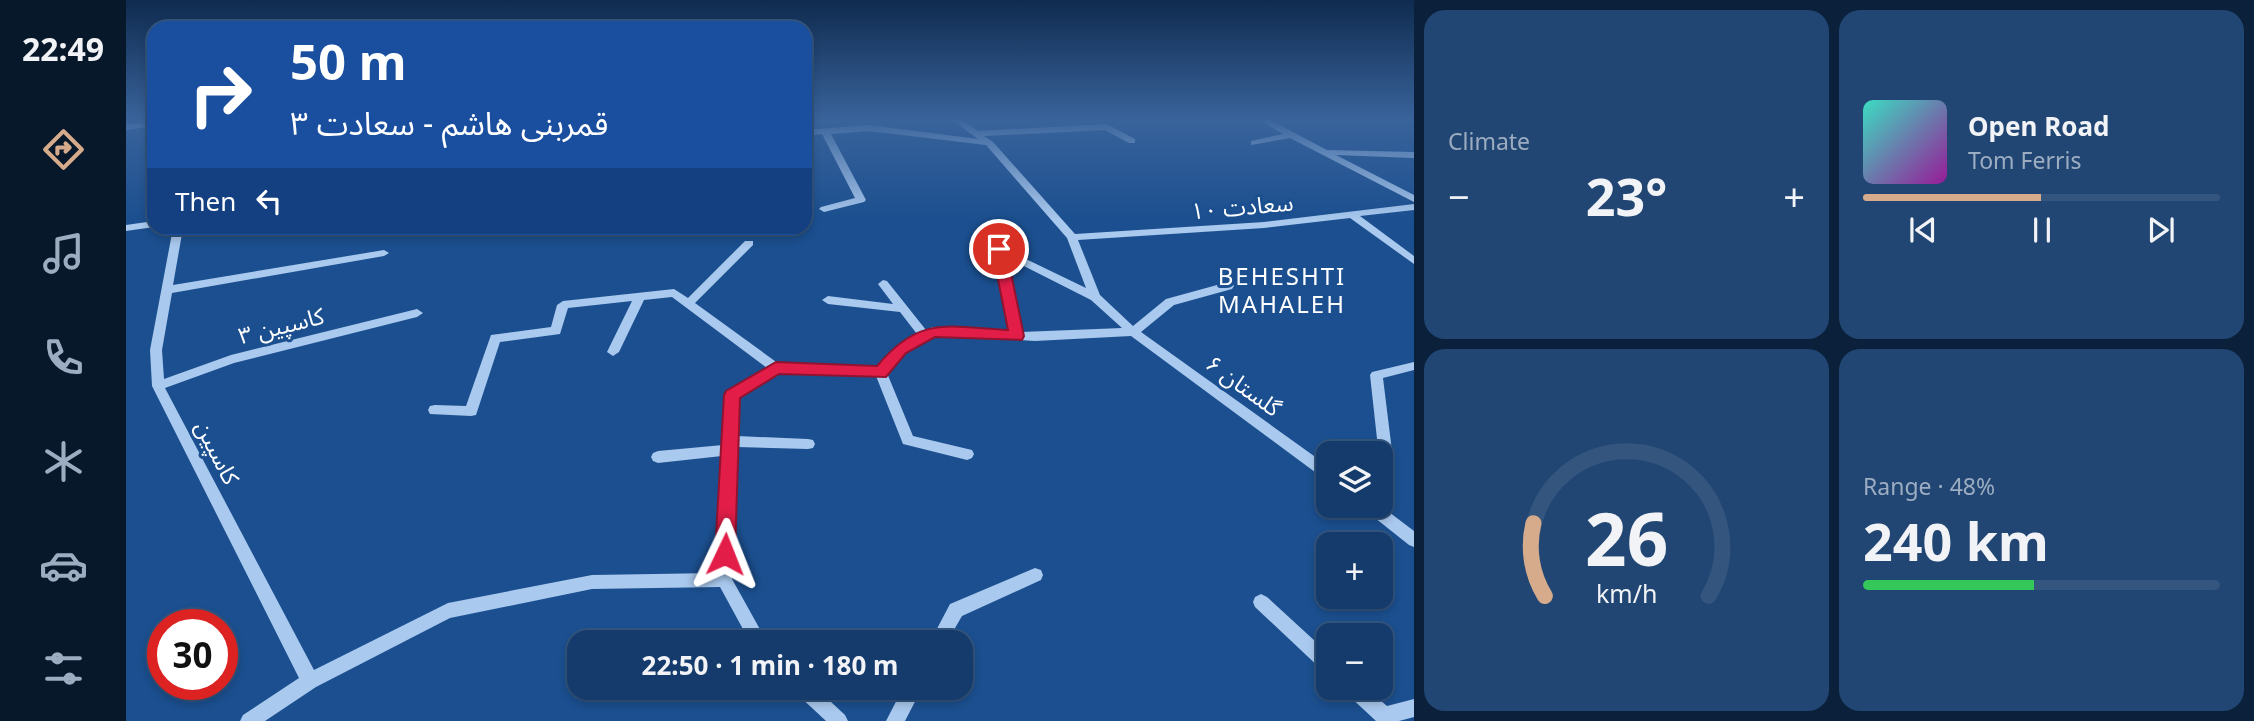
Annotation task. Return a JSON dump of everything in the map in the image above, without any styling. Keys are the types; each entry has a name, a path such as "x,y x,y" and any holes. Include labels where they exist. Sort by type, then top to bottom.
{"street":[{"path":"824,209 860,200 834,154"},
{"path":"999,154 1072,237 1096,297"},
{"path":"1327,154 1414,200"},
{"path":"1373,154 1414,155"},
{"name":"سعادت ۱۰","path":"1072,237 1264,225 1414,206"},
{"path":"1351,214 1414,261"},
{"path":"126,228 147,225"},
{"name":"کاسپین","path":"177,235 156,350 158,386 310,681"},
{"path":"984,242 1096,297 1133,332"},
{"path":"689,303 749,243"},
{"path":"999,249 1016,336"},
{"path":"167,290 384,253"},
{"path":"883,284 925,336"},
{"path":"881,372 900,349 933,331 1016,336 1133,332 1170,302 1228,286"},
{"path":"435,410 471,411 495,338 556,331 563,305 674,293 776,368"},
{"path":"613,352 640,296"},
{"path":"828,300 904,309"},
{"name":"کاسپین ۳","path":"158,386 231,359 417,313"},
{"name":"گلستان ۶","path":"1133,332 1316,465"},
{"path":"1384,441 1376,376 1414,366"},
{"path":"752,630 724,580 732,395 776,368 881,372"},
{"path":"881,372 908,440 967,454"},
{"path":"658,457 729,445 808,444"},
{"path":"1386,518 1414,540"},
{"path":"945,630 956,610 1035,575"},
{"path":"250,721 310,681 449,611 592,582 724,580"},
{"path":"1261,601 1316,653"},
{"path":"816,700 839,721"},
{"path":"895,721 906,700"},
{"path":"1366,700 1385,718 1414,708"}],"district":[{"name":"BEHESHTI MAHALEH","path":"1282,289"}],"route":[{"path":"725,554 732,395 776,368 881,372 900,349 933,331 1016,336 999,249"}]}
